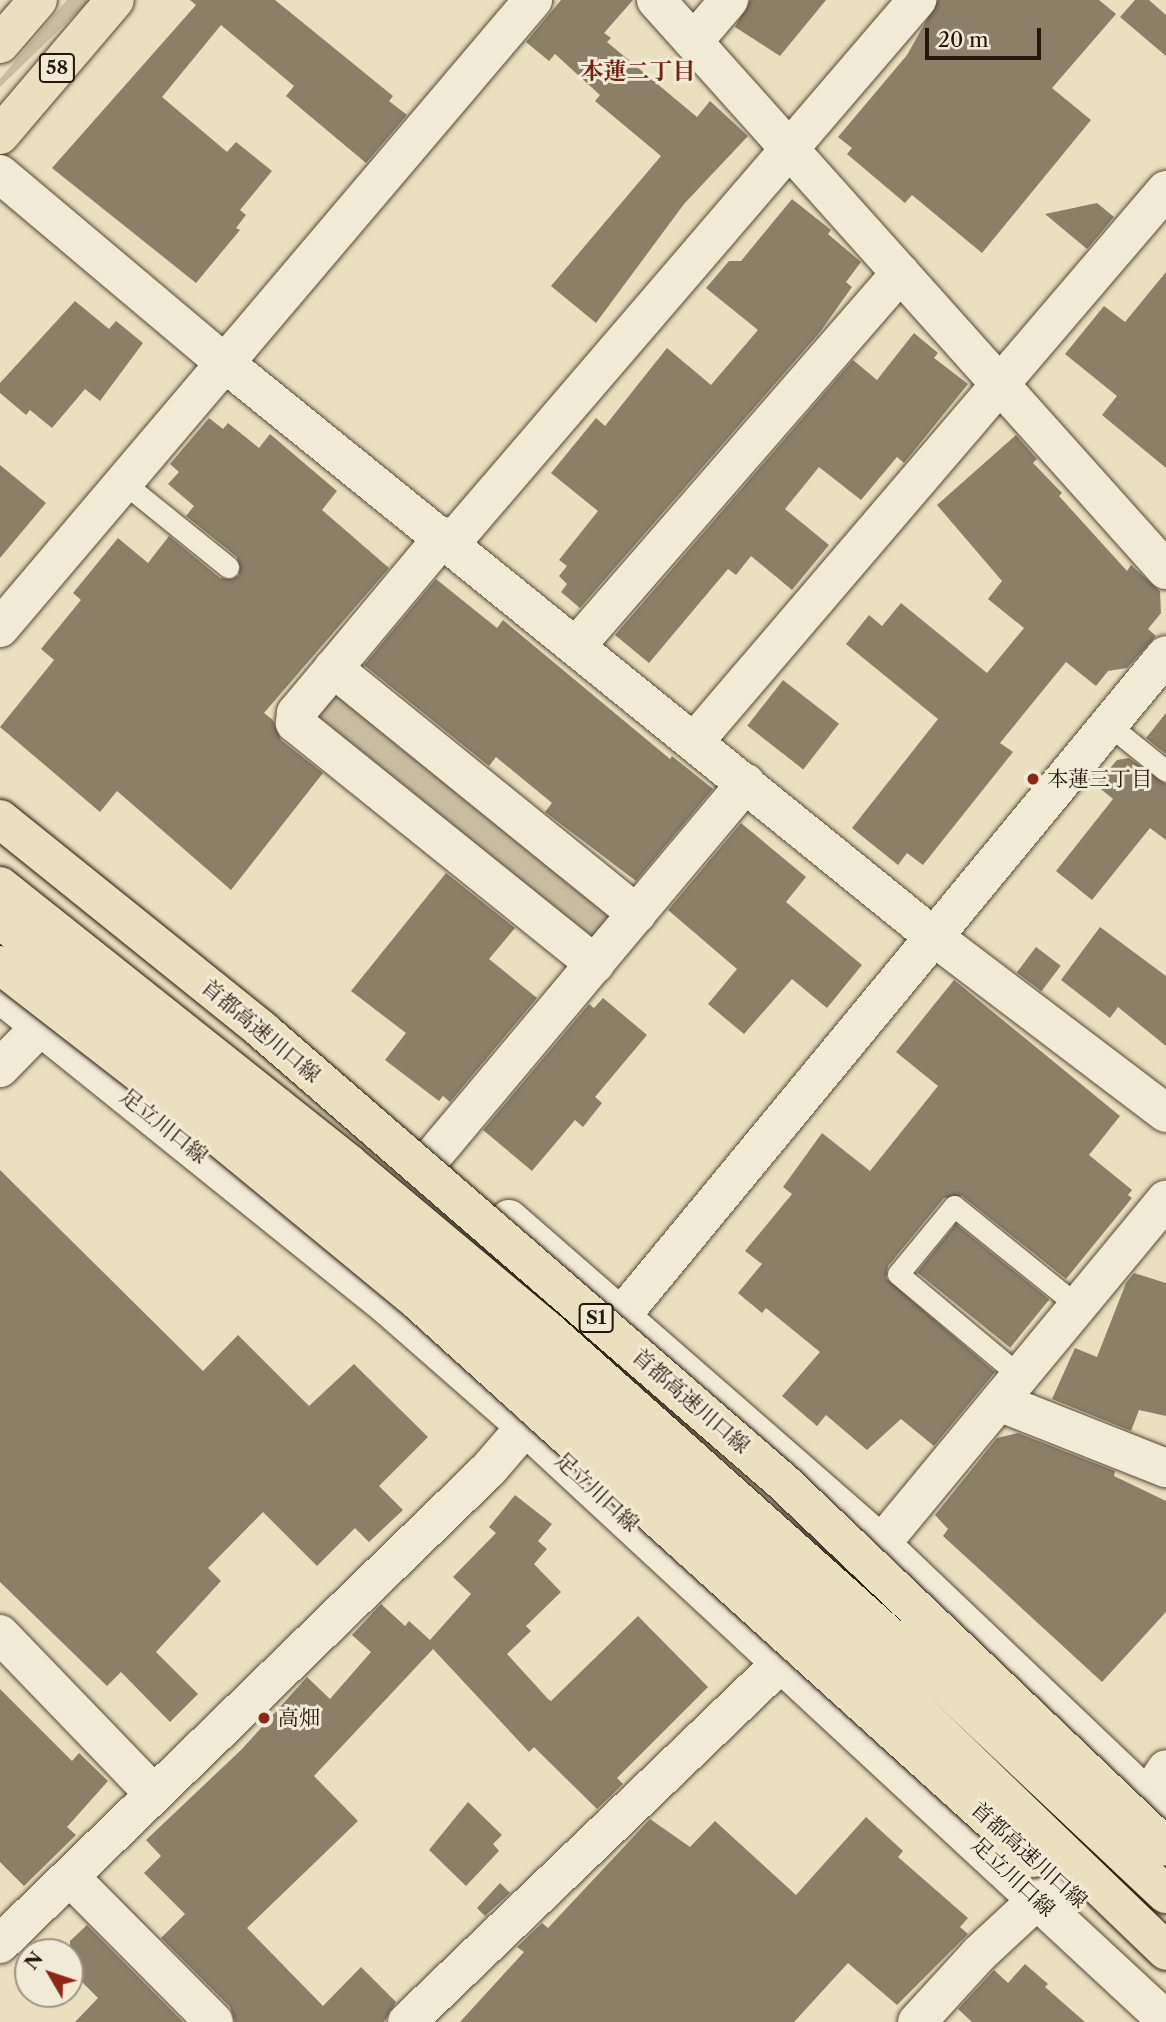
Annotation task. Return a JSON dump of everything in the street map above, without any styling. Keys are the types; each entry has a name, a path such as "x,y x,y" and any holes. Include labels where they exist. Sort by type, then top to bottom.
{"main road":[{"path":"0,44 38,0"},
{"name":"58","path":"0,135 115,0"},
{"name":"首都高速川口線","path":"0,819 272,1039 761,1462 1166,1847"},
{"path":"0,886 348,1163 546,1329 944,1685 1166,1894"},
{"path":"0,919 474,1307 917,1711 1166,1951"},
{"name":"首都高速川口線","path":"0,965 174,1100 421,1303 1166,1980"}],"street":[{"path":"0,628 534,0"},
{"path":"656,0 1166,570"},
{"path":"694,41 729,0"},
{"path":"595,964 295,723 296,713 791,148 917,0"},
{"path":"0,174 226,364 577,645 934,937 1166,1114"},
{"path":"695,741 997,384 1166,190"},
{"path":"577,645 900,273"},
{"path":"3,1936 70,1877 488,1470 622,1315 1166,656"},
{"path":"333,668 637,914"},
{"path":"433,1156 746,783"},
{"path":"0,804 268,1016 622,1315 1160,1794 1037,1899 979,1954 917,2022"},
{"name":"足立川口線","path":"0,994 389,1307 526,1427 1166,2021"},
{"path":"0,1068 41,1026"},
{"path":"881,1544 1166,1200"},
{"path":"1009,1389 1166,1468"},
{"path":"0,1634 154,1794"},
{"path":"407,2022 782,1662"},
{"path":"70,1877 214,2022"}],"lane":[{"path":"124,483 228,567"},
{"path":"1109,725 1166,771"},
{"path":"1009,1389 898,1274 954,1206 1078,1306"}],"shaded area":[{"path":"67,0 90,0 0,87 0,79"},
{"path":"339,690 611,913 613,922 589,942 312,721"}],"building":[{"path":"190,0 275,0 393,96 389,101 407,115 366,163 286,96 294,86 221,25 162,97 227,152 236,142 272,171 240,210 246,215 236,228 240,230 196,283 52,168 196,5"},
{"path":"561,0 633,0 604,33 611,38 607,42 697,117 710,101 748,136 684,204 596,323 551,286 661,156 595,101 600,95 555,54 549,61 526,42"},
{"path":"750,0 826,0 780,56 735,27"},
{"path":"938,0 1099,0 1116,14 1052,88 1091,120 982,253 912,195 905,203 847,154 852,148 838,137 907,55"},
{"path":"1135,0 1149,0 1166,15 1166,56 1120,17"},
{"path":"792,199 831,230 828,234 861,262 846,282 852,287 820,332 580,608 561,592 567,584 559,576 567,566 559,560 598,511 551,473 596,418 605,426 667,348 711,385 758,330 706,288 729,261 741,261"},
{"path":"1097,203 1114,217 1087,249 1045,214"},
{"path":"1166,272 1166,468 1102,415 1117,396 1065,354 1104,306 1125,322"},
{"path":"75,301 109,329 116,321 143,343 100,401 85,389 52,428 30,410 26,415 0,393 0,383"},
{"path":"914,333 938,353 934,358 968,384 904,463 897,457 861,500 819,467 785,509 829,545 792,590 751,556 736,575 728,569 649,663 615,635 853,360 877,380"},
{"path":"209,418 223,429 228,423 259,448 270,434 337,491 322,510 389,568 264,713 273,720 281,740 323,773 231,890 117,791 100,812 0,727 54,660 41,649 81,600 73,593 118,538 148,563 169,536 220,578 232,579 239,575 237,557 186,516 194,506 168,484 179,472 170,464"},
{"path":"1016,435 1037,459 1033,463 1062,493 1059,496 1127,571 1131,565 1160,591 1161,613 1148,629 1156,636 1127,668 1108,671 1096,686 1066,662 1000,743 1013,752 923,865 907,853 898,865 852,828 938,719 846,644 869,615 882,626 901,603 987,673 1024,628 988,599 1002,581 937,505"},
{"path":"0,465 46,503 0,558"},
{"path":"436,579 497,628 503,620 670,759 672,756 713,789 636,881 545,812 552,803 496,757 489,766 364,665"},
{"path":"783,680 839,724 803,769 747,726"},
{"path":"1166,713 1166,754 1146,738"},
{"path":"1129,758 1166,784 1166,840 1150,828 1092,900 1056,871 1113,799 1096,785 1117,760"},
{"path":"741,823 806,877 786,902 862,965 827,1008 792,979 744,1034 708,1004 737,969 668,910"},
{"path":"446,873 515,928 489,959 537,998 450,1102 443,1096 439,1101 385,1060 406,1033 351,991"},
{"path":"1100,927 1166,976 1166,1046 1118,1007 1110,1018 1061,980"},
{"path":"1036,947 1061,966 1041,991 1017,973"},
{"path":"954,980 1120,1116 1089,1155 1132,1190 1128,1195 1132,1198 1066,1279 962,1196 944,1198 888,1266 886,1278 995,1372 934,1446 901,1419 867,1450 826,1415 817,1426 782,1396 820,1352 766,1308 762,1313 738,1293 762,1264 745,1251 792,1194 783,1187 822,1133 870,1171 938,1086 896,1052"},
{"path":"603,998 647,1035 595,1097 602,1103 583,1127 575,1120 532,1171 483,1130 589,1004 594,1008"},
{"path":"0,1170 203,1371 238,1335 309,1406 354,1364 428,1437 379,1486 403,1510 369,1542 355,1528 317,1566 263,1512 208,1568 221,1581 156,1652 198,1694 170,1722 121,1672 107,1686 0,1582"},
{"path":"956,1224 1049,1300 1010,1348 917,1272"},
{"path":"1134,1273 1166,1283 1166,1416 1139,1410 1131,1431 1052,1399 1075,1348 1097,1357 1126,1283"},
{"path":"1018,1433 1115,1471 1114,1476 1166,1501 1166,1612 1102,1682 943,1536 948,1529 935,1515 997,1438"},
{"path":"515,1495 552,1524 538,1541 547,1549 534,1564 561,1592 526,1626 531,1631 507,1654 548,1699 551,1701 638,1616 708,1687 617,1778 623,1784 597,1809 534,1747 529,1752 433,1649 314,1776 358,1821 247,1928 323,2006 361,1967 396,2002 384,2022 235,2022 230,2007 161,1938 185,1914 144,1873 161,1856 146,1840 242,1749 307,1677 330,1699 371,1652 352,1635 381,1604 405,1626 409,1621 430,1640 471,1594 453,1577 496,1533 489,1527"},
{"path":"0,1689 72,1761 79,1753 108,1781 67,1827 76,1835 24,1886 0,1862"},
{"path":"468,1802 502,1835 493,1844 499,1851 466,1886 429,1850"},
{"path":"866,1817 903,1851 898,1857 968,1918 960,1927 968,1934 897,2005 848,1963 794,2022 460,2022 524,1952 517,1947 542,1923 548,1928 650,1819 690,1847 715,1821 796,1895"},
{"path":"500,1883 510,1893 485,1916 477,1908"},
{"path":"87,1925 183,2022 75,2022 98,1998 84,1984 84,1938 73,1938"},
{"path":"1025,1964 1048,1984 1045,1987 1085,2022 972,2022 958,2009 994,1970 1008,1983"}],"place":[{"name":"本蓮三丁目","path":"1033,779"},
{"name":"高畑","path":"264,1718"}],"district":[{"name":"本蓮二丁目","path":"638,71"}]}
